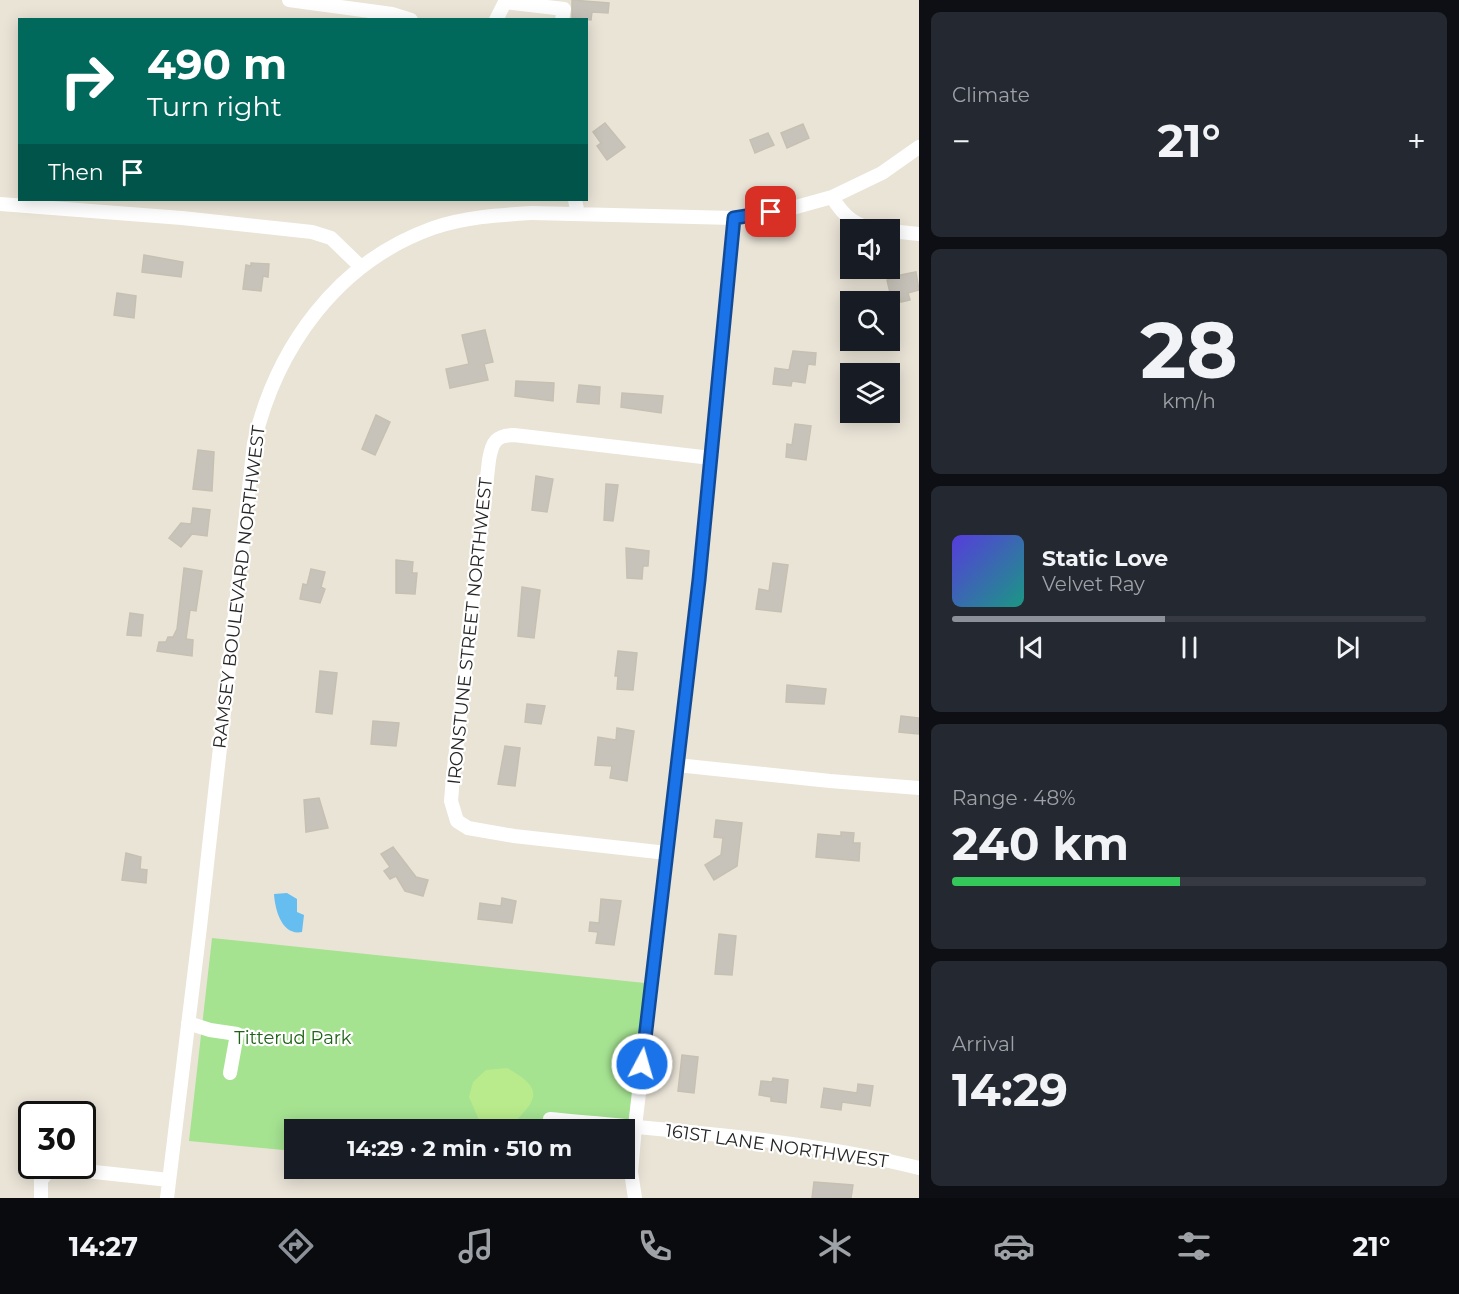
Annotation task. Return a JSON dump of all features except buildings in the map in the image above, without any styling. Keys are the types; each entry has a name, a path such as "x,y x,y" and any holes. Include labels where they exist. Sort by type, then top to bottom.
{"street":[{"path":"289,0 392,14 405,18"},
{"path":"497,18 505,2 564,9 562,18"},
{"name":"RAMSEY BOULEVARD NORTHWEST","path":"167,1198 254,443 270,389 295,339 326,301 361,267 405,241 433,228 464,221 532,213 734,218 789,209 832,197 882,172 919,147"},
{"path":"832,197 840,212 848,219"},
{"path":"575,201 578,214"},
{"path":"0,204 182,218 312,232 331,238 361,267"},
{"path":"635,1119 678,765 734,218"},
{"path":"900,232 919,234"},
{"name":"IRONSTUNE STREET NORTHWEST","path":"667,853 514,836 468,828 457,821 451,801 453,777 491,447 501,435 514,435 711,458"},
{"path":"678,765 919,788"},
{"path":"188,1023 210,1030 237,1034 230,1073"},
{"name":"161ST LANE NORTHWEST","path":"635,1127 855,1153 919,1168"},
{"path":"41,1198 41,1180 48,1172 85,1171 169,1180"},
{"path":"632,1179 634,1198"}],"green space":[{"name":"Titterud Park","path":"212,938 645,983 629,1119 284,1119 284,1150 189,1141"},
{"path":"507,1068 529,1083 533,1090 533,1097 517,1119 479,1119 469,1097 473,1082 486,1070"}],"water":[{"path":"287,893 297,899 297,912 304,915 302,932 289,930 278,914 274,894"}],"route":[{"path":"642,1064 699,580 734,218 771,212"}]}
